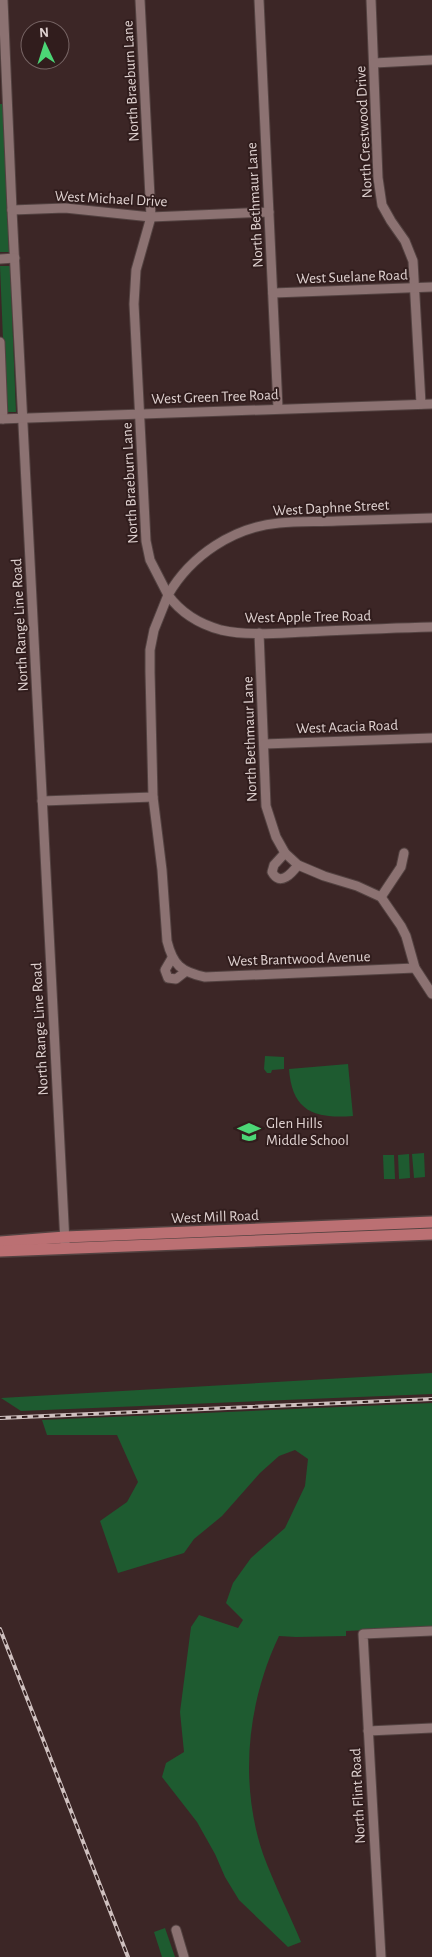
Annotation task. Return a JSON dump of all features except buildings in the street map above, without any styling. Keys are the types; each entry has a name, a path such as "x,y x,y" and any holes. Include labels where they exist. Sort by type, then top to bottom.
{"main road":[{"name":"West Mill Road","path":"0,1251 65,1243 432,1222"},
{"name":"West Mill Road","path":"0,1242 65,1243 432,1234"}],"street":[{"name":"North Range Line Road","path":"3,0 4,99 16,258 65,1243"},
{"name":"North Braeburn Lane","path":"140,0 152,217 140,255 134,287 146,541 150,560 168,595"},
{"name":"North Bethmaur Lane","path":"259,0 278,408"},
{"name":"North Crestwood Drive","path":"371,0 378,178 382,205 390,221 405,241 413,261 421,404"},
{"path":"374,63 432,60"},
{"name":"West Michael Drive","path":"12,210 65,208 152,217 269,212"},
{"path":"0,259 16,258"},
{"name":"West Suelane Road","path":"274,293 432,287"},
{"path":"0,342 2,419"},
{"name":"West Green Tree Road","path":"2,419 432,404"},
{"name":"West Daphne Street","path":"168,595 178,579 208,550 226,539 250,529 279,523 432,518"},
{"path":"168,595 154,630 150,650 153,797 162,870 167,941 172,958 185,972 176,979 168,978 165,970 172,958"},
{"name":"West Apple Tree Road","path":"168,595 178,608 186,614 210,626 229,631 260,633 432,627"},
{"name":"North Bethmaur Lane","path":"260,633 266,806 271,826 285,853 298,865 324,876 357,886 381,898 394,914 406,936 415,968 432,994"},
{"name":"West Acacia Road","path":"264,744 432,738"},
{"path":"42,801 153,797"},
{"path":"381,898 401,867 404,852"},
{"path":"285,853 274,865 272,872 276,878 283,879 287,877 298,865"},
{"name":"West Brantwood Avenue","path":"185,972 213,977 415,968"},
{"name":"North Flint Road","path":"381,1957 363,1634 432,1631"},
{"path":"368,1731 432,1728"},
{"path":"176,1930 184,1957"}],"green space":[{"path":"0,104 3,104 9,252 0,252"},
{"path":"0,266 10,266 16,412 6,412"},
{"path":"265,1056 284,1057 284,1069 272,1070 271,1073 267,1073 264,1069"},
{"path":"348,1064 353,1116 339,1117 316,1114 300,1103 291,1083 289,1069"},
{"path":"424,1153 425,1177 414,1178 412,1154"},
{"path":"409,1154 410,1178 399,1179 398,1155"},
{"path":"383,1155 394,1155 395,1179 384,1179"},
{"path":"432,1373 432,1394 21,1411 1,1398"},
{"path":"432,1403 432,1627 346,1631 346,1636 279,1636 260,1688 250,1744 251,1799 255,1827 263,1854 301,1942 288,1947 239,1900 197,1822 162,1777 166,1763 184,1752 180,1712 191,1627 199,1615 238,1628 243,1620 226,1603 233,1583 251,1558 285,1528 305,1486 308,1459 295,1450 279,1456 260,1473 222,1516 194,1539 184,1553 118,1573 100,1521 127,1502 138,1482 117,1435 47,1435 42,1420"},
{"path":"165,1928 175,1957 162,1957 154,1932"}],"railway":[{"path":"0,1418 432,1399"},
{"path":"0,1629 128,1957"}],"place":[{"name":"Glen Hills Middle School","path":"249,1132"}]}
